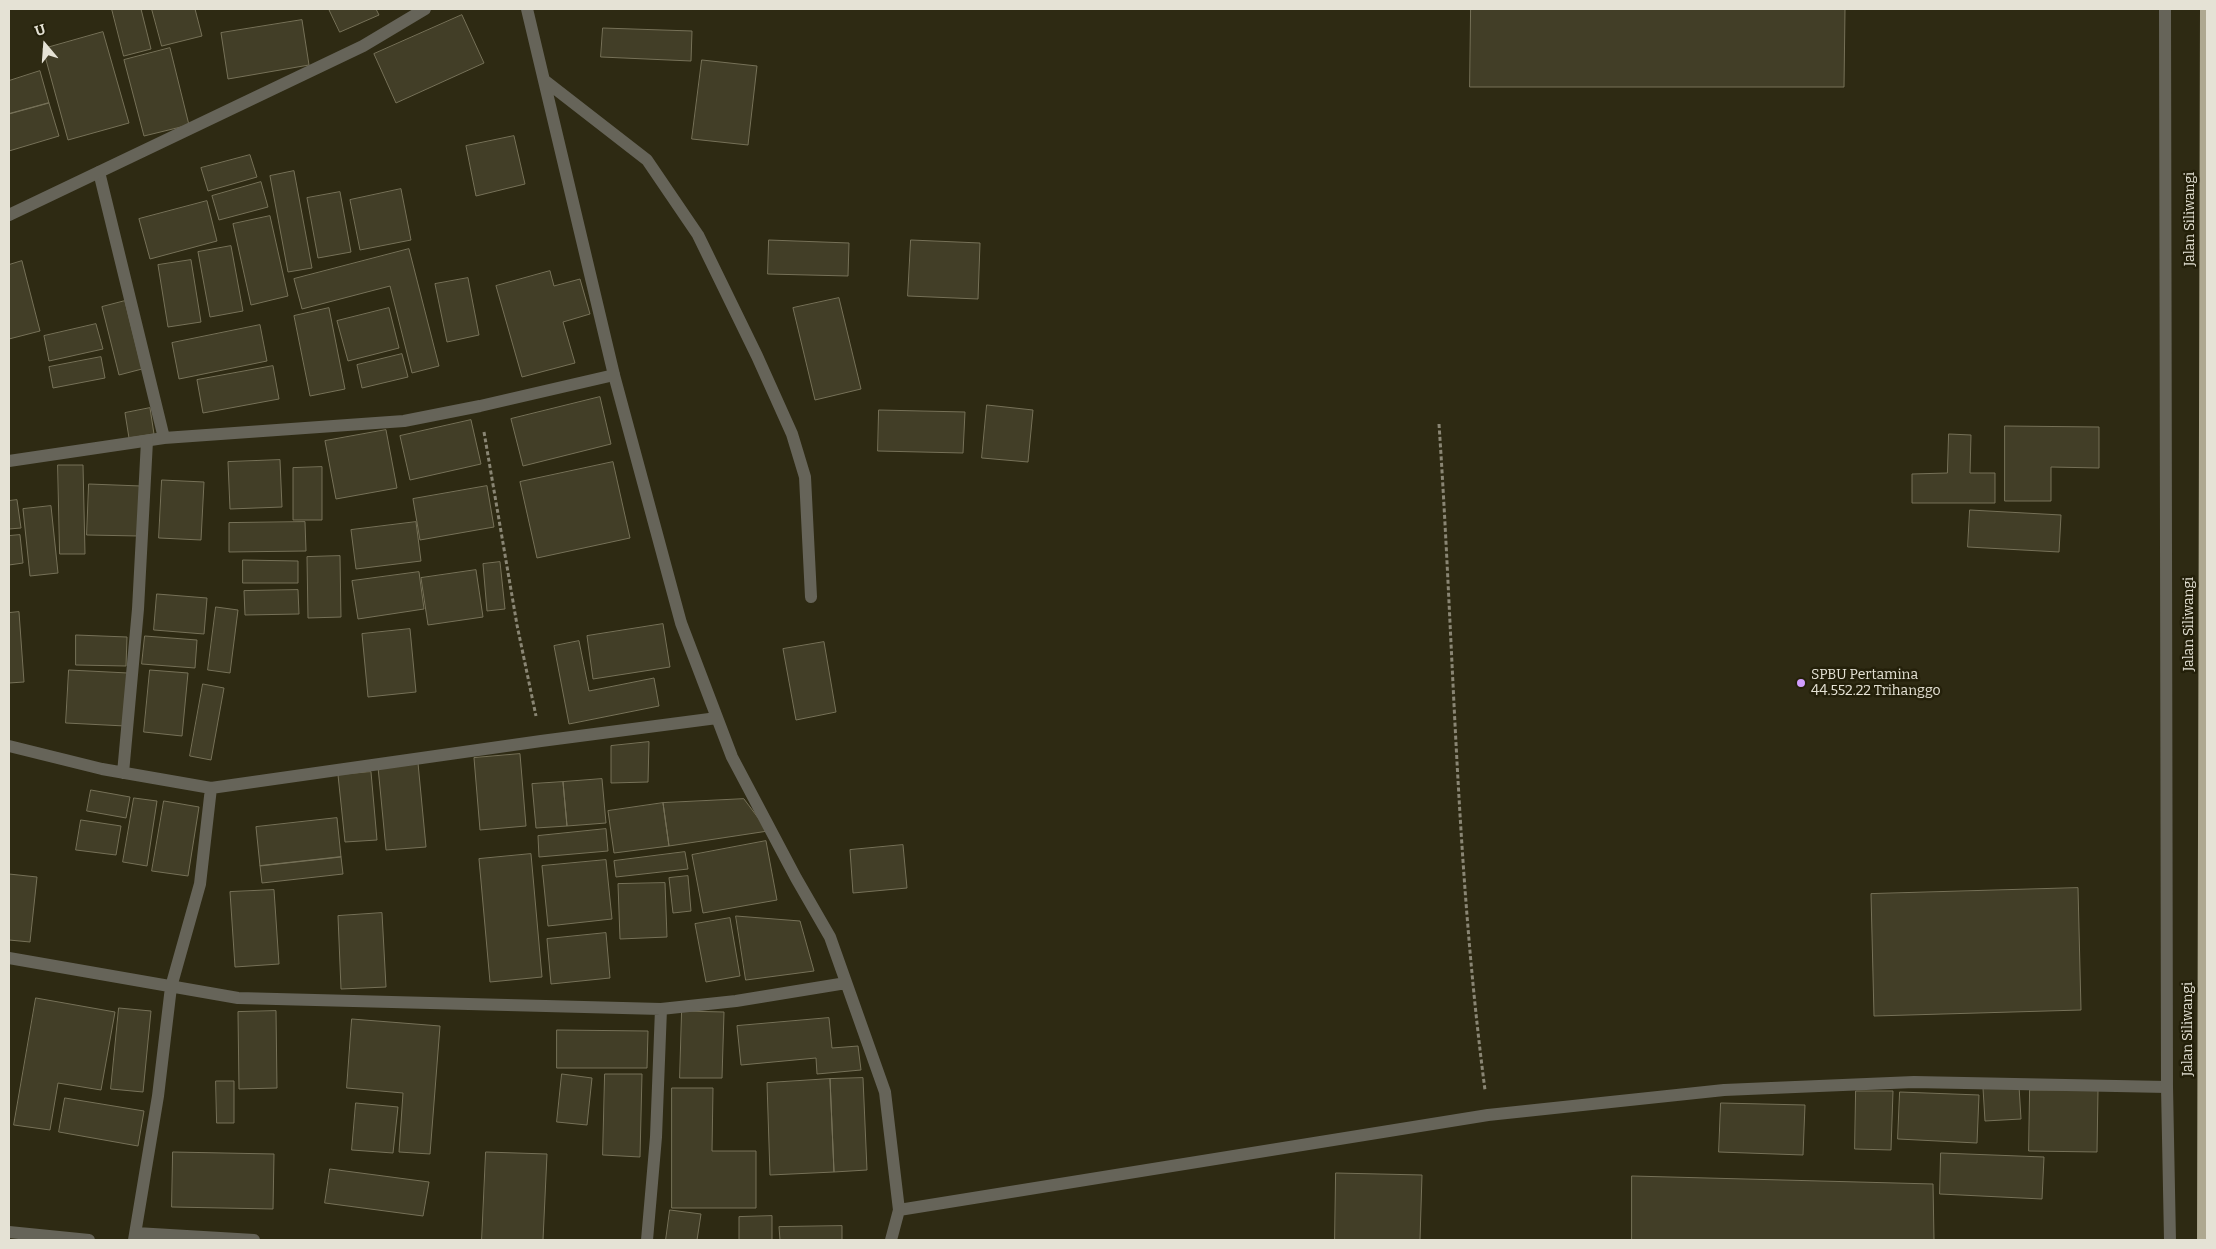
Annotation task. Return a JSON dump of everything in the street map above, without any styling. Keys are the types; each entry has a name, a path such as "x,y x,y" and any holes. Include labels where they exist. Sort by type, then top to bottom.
{"highway":[{"name":"Jalan Siliwangi","path":"2204,1240 2207,9"}],"street":[{"path":"9,215 363,46 425,9"},
{"path":"526,9 614,375 681,623 732,757 796,878 830,937 885,1092 899,1210 890,1240"},
{"path":"2165,9 2167,1087 2170,1240"},
{"path":"544,80 647,160 698,235 758,356 792,434 805,477 810,597"},
{"path":"99,172 164,438"},
{"path":"9,461 164,438 404,421 480,406 614,375"},
{"path":"122,772 138,609 147,441"},
{"path":"9,746 102,770 211,788 541,740 717,718"},
{"path":"211,788 200,884 171,987 158,1096 135,1237 254,1240"},
{"path":"9,958 238,998 661,1009 736,1001 846,983"},
{"path":"647,1240 656,1137 661,1009"},
{"path":"899,1210 1488,1115 1724,1090 1914,1082 2167,1087"},
{"path":"9,1232 89,1240"}],"path":[{"path":"480,406 517,624 541,740"},
{"path":"1439,424 1448,550 1457,752 1473,1000 1488,1115"}],"building":[{"path":"112,9 141,9 151,49 124,56"},
{"path":"152,9 195,9 202,36 162,46"},
{"path":"329,9 376,9 379,15 340,32"},
{"path":"1471,9 1845,9 1844,87 1470,87"},
{"path":"462,15 484,63 396,103 374,54"},
{"path":"302,20 309,65 228,79 221,33"},
{"path":"603,28 692,31 691,61 601,57"},
{"path":"103,32 129,123 68,140 43,49"},
{"path":"170,48 189,125 144,136 124,60"},
{"path":"702,60 757,66 748,145 692,139"},
{"path":"40,71 49,103 9,114 9,81"},
{"path":"49,103 59,136 9,151 9,114"},
{"path":"514,136 525,184 476,196 466,146"},
{"path":"250,155 257,177 208,191 201,168"},
{"path":"294,171 312,268 288,272 270,176"},
{"path":"261,182 268,207 219,220 212,196"},
{"path":"401,189 411,240 360,250 350,200"},
{"path":"340,192 351,252 318,258 307,198"},
{"path":"207,201 217,241 150,259 139,219"},
{"path":"270,216 288,296 251,305 233,224"},
{"path":"769,240 849,243 848,276 768,274"},
{"path":"911,240 980,243 978,299 908,296"},
{"path":"231,246 243,311 210,317 198,252"},
{"path":"409,249 439,366 412,373 390,286 302,309 294,279"},
{"path":"191,260 201,322 168,327 158,265"},
{"path":"22,261 40,331 9,339 9,265"},
{"path":"550,271 554,286 580,279 590,314 563,322 575,363 522,377 496,286"},
{"path":"468,278 479,335 447,342 435,284"},
{"path":"839,298 861,389 815,400 793,308"},
{"path":"125,301 142,369 119,375 102,307"},
{"path":"329,308 345,389 310,396 294,316"},
{"path":"389,308 399,348 348,361 337,321"},
{"path":"96,324 103,349 49,361 44,336"},
{"path":"260,325 267,361 179,379 172,343"},
{"path":"402,354 408,377 362,388 357,365"},
{"path":"101,357 105,378 53,388 49,367"},
{"path":"273,366 279,399 203,413 197,380"},
{"path":"600,397 611,444 523,466 511,419"},
{"path":"987,405 1033,410 1028,462 982,458"},
{"path":"150,408 154,434 129,438 125,413"},
{"path":"879,410 965,412 963,453 878,451"},
{"path":"471,420 481,464 410,480 400,436"},
{"path":"2005,426 2099,427 2099,468 2051,467 2051,501 2005,501"},
{"path":"386,430 397,488 336,499 325,441"},
{"path":"1949,434 1971,435 1970,473 1995,473 1995,503 1912,503 1912,474 1947,473"},
{"path":"280,460 282,507 230,509 228,462"},
{"path":"613,462 630,538 537,558 520,482"},
{"path":"58,465 83,465 85,554 60,554"},
{"path":"322,467 322,520 293,520 293,468"},
{"path":"162,480 204,482 201,540 159,538"},
{"path":"89,484 141,486 139,536 87,535"},
{"path":"487,486 494,527 420,540 413,499"},
{"path":"17,500 21,528 9,529 9,501"},
{"path":"51,506 58,573 30,576 23,509"},
{"path":"1970,510 2061,515 2059,552 1968,547"},
{"path":"305,522 306,551 229,552 229,523"},
{"path":"416,522 421,561 356,569 351,530"},
{"path":"20,535 23,563 9,565 9,536"},
{"path":"340,556 341,617 308,618 307,557"},
{"path":"243,560 298,561 298,583 243,583"},
{"path":"500,562 505,609 487,611 483,564"},
{"path":"476,570 483,617 428,625 421,578"},
{"path":"419,572 424,609 358,619 352,581"},
{"path":"298,590 299,614 245,615 244,591"},
{"path":"157,594 207,598 204,634 154,630"},
{"path":"216,607 238,610 230,673 208,670"},
{"path":"19,612 24,682 9,683 9,613"},
{"path":"663,624 670,667 593,679 587,636"},
{"path":"410,629 416,692 368,697 362,634"},
{"path":"76,635 127,637 126,666 76,665"},
{"path":"145,636 197,640 195,668 142,664"},
{"path":"579,641 589,691 654,678 659,706 569,724 554,646"},
{"path":"824,642 836,712 796,720 783,649"},
{"path":"69,670 128,673 125,726 66,723"},
{"path":"150,670 188,673 182,736 144,732"},
{"path":"203,684 224,688 211,760 190,756"},
{"path":"649,742 648,782 611,783 611,746"},
{"path":"520,754 526,826 480,830 474,758"},
{"path":"418,763 426,847 386,850 378,767"},
{"path":"371,772 377,840 345,842 338,775"},
{"path":"602,779 606,823 567,826 563,782"},
{"path":"563,782 567,826 536,828 532,784"},
{"path":"91,790 130,797 126,818 87,811"},
{"path":"134,798 157,801 147,866 123,862"},
{"path":"744,799 768,831 669,846 663,803"},
{"path":"164,801 199,807 188,876 152,871"},
{"path":"663,803 669,846 614,853 608,811"},
{"path":"337,818 341,857 260,866 256,827"},
{"path":"81,820 121,826 116,855 76,850"},
{"path":"606,829 608,851 539,857 538,836"},
{"path":"766,841 777,900 703,913 692,855"},
{"path":"903,845 907,888 853,893 850,850"},
{"path":"685,852 688,869 616,877 614,861"},
{"path":"531,854 542,977 490,982 479,859"},
{"path":"341,857 343,874 262,883 260,866"},
{"path":"606,860 612,919 548,926 542,866"},
{"path":"9,874 37,877 30,942 9,940"},
{"path":"688,876 691,911 673,913 669,878"},
{"path":"665,883 667,937 620,939 618,884"},
{"path":"2078,888 2081,1010 1874,1016 1871,894"},
{"path":"274,890 279,964 235,967 230,892"},
{"path":"382,913 386,987 341,989 338,916"},
{"path":"736,916 800,921 814,971 746,980"},
{"path":"730,918 740,976 706,982 695,924"},
{"path":"606,933 610,978 551,984 547,939"},
{"path":"36,998 115,1012 101,1090 58,1083 50,1130 14,1125"},
{"path":"119,1008 151,1011 143,1092 111,1089"},
{"path":"276,1011 277,1088 239,1089 238,1012"},
{"path":"682,1011 724,1012 722,1078 680,1078"},
{"path":"829,1018 832,1048 858,1046 861,1070 817,1074 816,1058 741,1065 737,1026"},
{"path":"352,1019 440,1026 430,1154 399,1152 403,1093 347,1088"},
{"path":"557,1030 648,1031 647,1068 557,1068"},
{"path":"562,1074 592,1078 587,1125 557,1122"},
{"path":"605,1074 642,1074 640,1157 603,1155"},
{"path":"863,1078 867,1170 834,1172 830,1079"},
{"path":"830,1079 834,1172 770,1175 767,1083"},
{"path":"216,1081 234,1081 234,1123 217,1123"},
{"path":"2019,1086 2021,1119 1985,1121 1983,1088"},
{"path":"672,1088 713,1088 712,1151 756,1151 756,1208 672,1208"},
{"path":"2030,1090 2098,1090 2097,1152 2029,1151"},
{"path":"1856,1091 1893,1091 1891,1150 1855,1149"},
{"path":"1900,1092 1979,1095 1977,1143 1898,1139"},
{"path":"65,1098 144,1111 138,1146 59,1132"},
{"path":"356,1103 398,1107 393,1153 352,1150"},
{"path":"1721,1103 1805,1105 1803,1155 1719,1152"},
{"path":"173,1152 274,1154 273,1209 172,1207"},
{"path":"486,1152 547,1154 543,1240 482,1240"},
{"path":"1941,1153 2044,1157 2042,1199 1940,1194"},
{"path":"330,1169 429,1182 423,1216 325,1203"},
{"path":"1336,1173 1422,1175 1420,1240 1335,1240"},
{"path":"1632,1176 1933,1184 1934,1240 1632,1240"},
{"path":"670,1210 701,1214 697,1240 666,1240"},
{"path":"772,1216 772,1240 739,1240 739,1217"},
{"path":"842,1226 842,1240 780,1240 779,1227"}],"place":[{"name":"SPBU Pertamina 44.552.22 Trihanggo","path":"1801,683"}]}
